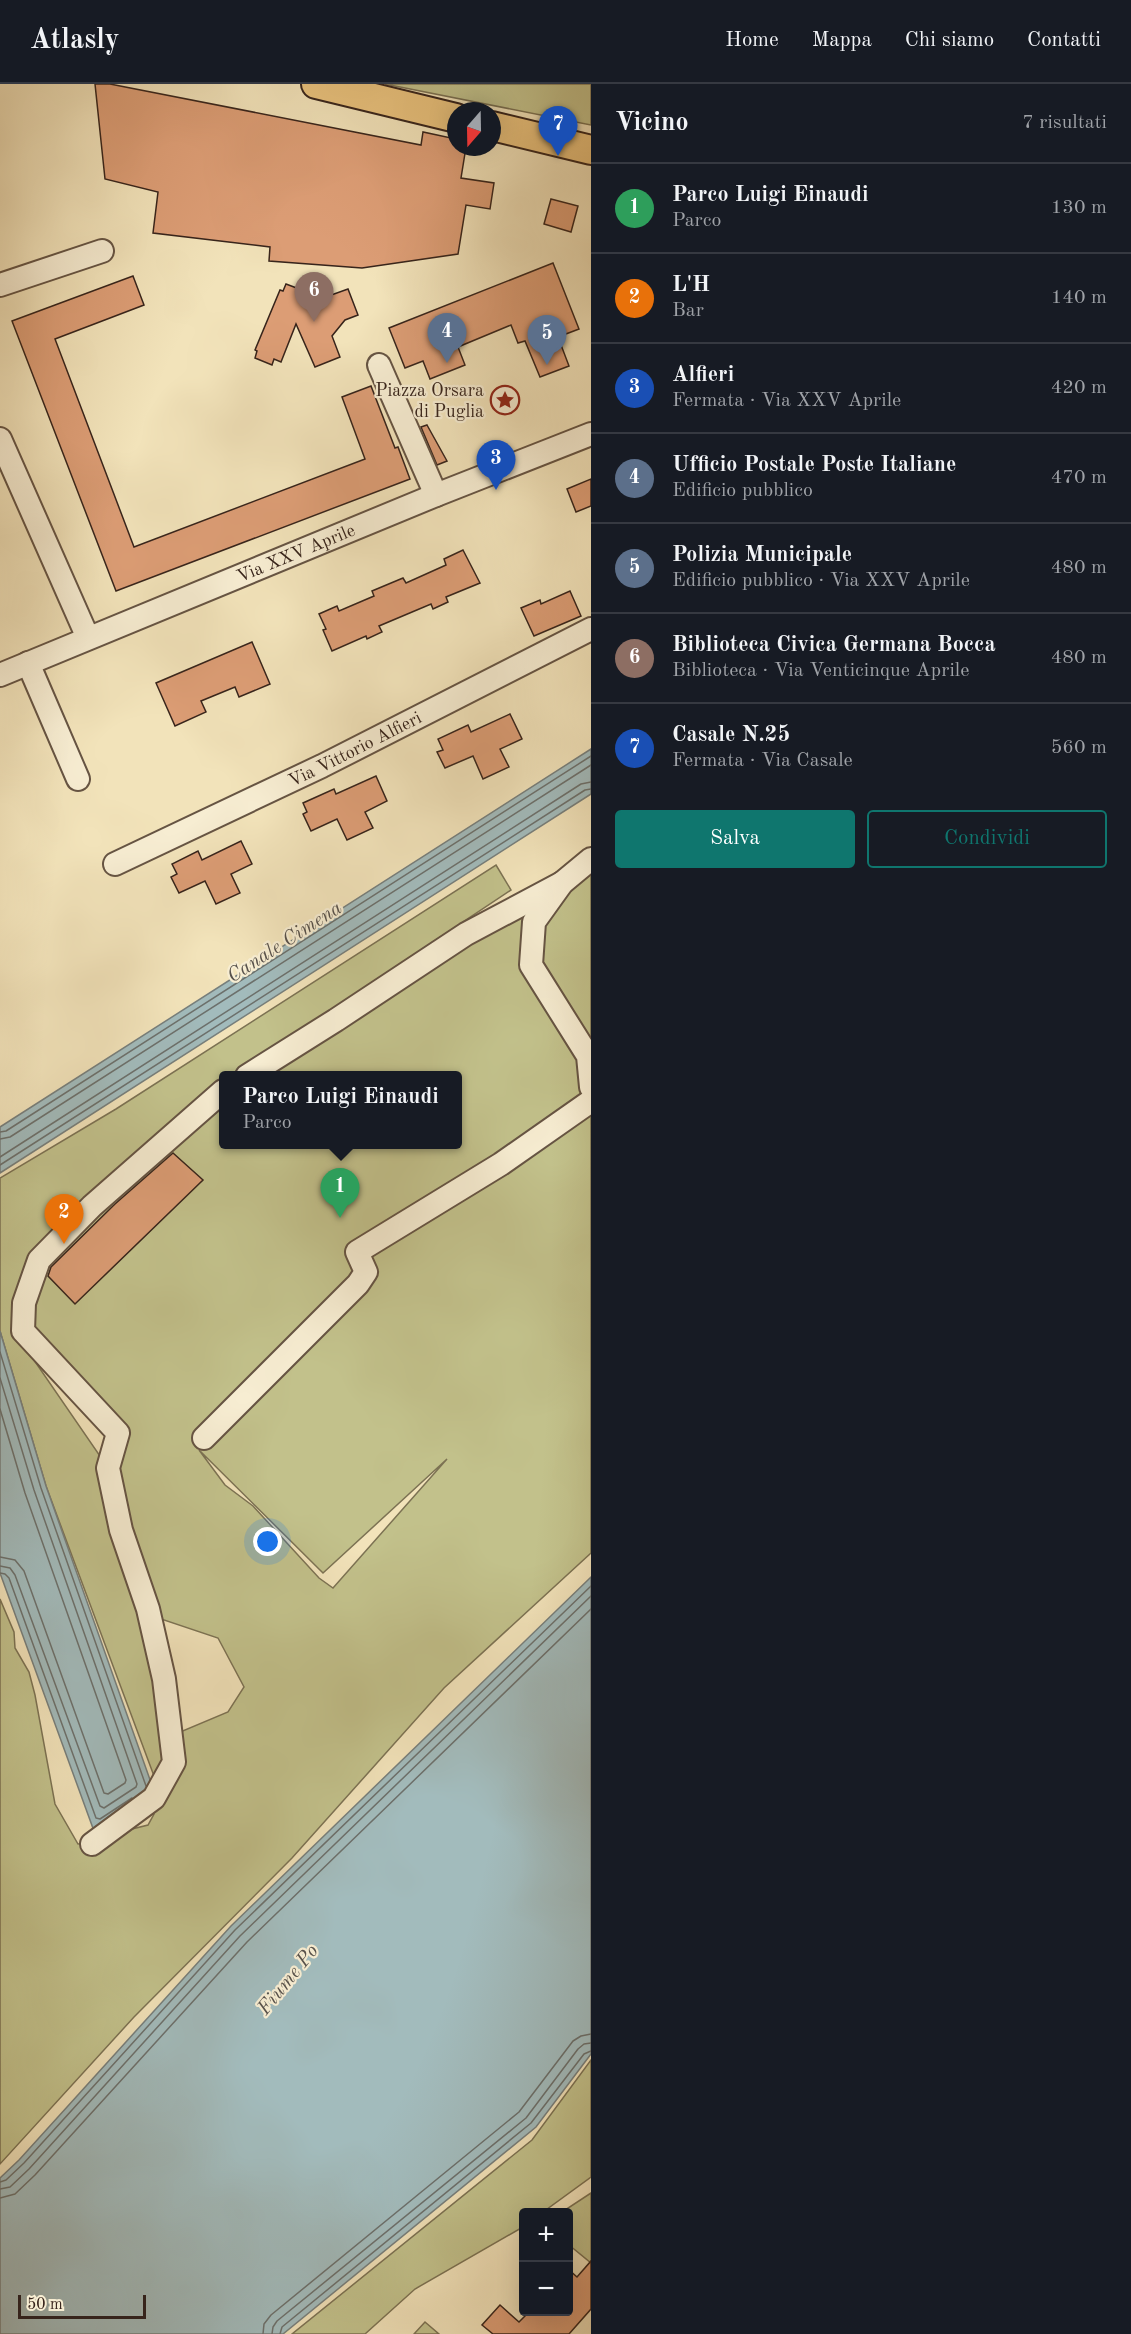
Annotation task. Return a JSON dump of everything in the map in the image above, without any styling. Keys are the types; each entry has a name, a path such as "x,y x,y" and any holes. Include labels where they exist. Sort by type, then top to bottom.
{"main road":[{"path":"316,84 447,116"},
{"path":"501,128 591,150"}],"street":[{"path":"0,285 102,251"},
{"path":"379,365 436,495"},
{"name":"Via XXV Aprile","path":"0,675 436,495 591,434"},
{"path":"0,439 9,483 88,638"},
{"name":"Via Vittorio Alfieri","path":"115,864 322,766 591,629"},
{"path":"28,663 78,779"},
{"path":"255,1071 466,934 562,883 589,866"},
{"path":"562,883 534,922 531,965 588,1056 591,1087"},
{"path":"92,1844 154,1798 174,1762 164,1679 148,1609 121,1530 108,1468 118,1433 22,1331 24,1303 39,1260 92,1206 219,1095"},
{"path":"204,1438 358,1284 366,1272 357,1252 501,1164 591,1101"}],"shaded area":[{"path":"385,84 591,84 591,125 501,107 501,102 475,102"},
{"path":"496,865 511,890 239,1071 219,1071 219,1086 188,1107 116,1171 34,1250 14,1297 16,1334 100,1456 115,1528 178,1733 228,1712 244,1687 218,1638 155,1617 112,1469 124,1437 27,1330 33,1289 53,1252 219,1108 219,1149 462,1149 462,1071 271,1071 591,867 591,1553 444,1688 292,1858 134,2017 0,2164 0,1599 14,1632 15,1648 29,1672 55,1804 78,1844 113,1841 124,1831 148,1825 154,1814 141,1800 157,1784 46,1486 0,1331 0,1178 116,1109","holes":["199,1450 323,1573 447,1459 333,1588 319,1578 253,1506 225,1485"]},
{"path":"591,2060 591,2177 548,2208 519,2208 519,2229 415,2289 365,2334 292,2334 532,2140"},
{"path":"591,2193 591,2263 573,2248 573,2208 568,2208"},
{"path":"425,2322 439,2334 414,2334"}],"water":[{"path":"591,749 591,794 0,1173 0,1127"},
{"path":"0,1331 46,1486 154,1791 94,1831 0,1573"},
{"name":"Fiume Po","path":"591,1577 591,2054 536,2127 283,2334 0,2334 0,2178 19,2160 231,1926"}],"building":[{"path":"95,84 110,84 421,145 423,132 447,137 447,156 465,156 461,178 494,183 490,209 466,205 458,254 362,268 269,261 270,247 153,233 158,192 105,179"},
{"path":"551,199 578,206 571,232 544,224"},
{"path":"553,263 579,329 558,337 569,366 540,377 525,341 518,343 511,325 458,347 465,365 430,379 423,361 405,368 389,328"},
{"path":"133,276 144,305 55,339 134,547 365,459 342,397 371,386 395,448 398,447 410,479 116,591 12,321"},
{"path":"286,284 323,298 348,289 358,315 345,320 332,336 340,357 315,367 296,324 281,362 274,359 272,365 255,358 257,351 255,350 280,290 283,291"},
{"path":"427,425 447,461 437,465 421,427"},
{"path":"591,479 591,506 576,512 567,489"},
{"path":"463,550 480,583 446,597 448,602 433,609 431,604 379,626 382,632 367,639 366,636 332,651 319,614 337,606 339,611 374,596 372,591 403,578 406,583 446,565 444,559"},
{"path":"570,591 581,616 534,636 521,608 540,600 541,604"},
{"path":"252,642 270,684 239,697 235,687 201,701 206,712 175,726 156,683"},
{"path":"510,714 522,739 500,749 509,767 483,779 473,756 445,768 437,752 443,750 438,739 468,725 471,732"},
{"path":"376,776 387,801 365,812 373,828 347,840 337,819 311,831 303,814 307,812 303,803 334,789 336,794"},
{"path":"241,841 252,864 231,874 240,893 216,904 205,881 179,893 171,877 177,874 172,864 198,851 202,860"},
{"path":"173,1153 203,1180 75,1304 48,1276 51,1267 115,1204"},
{"path":"591,2261 591,2309 569,2334 493,2334 482,2325 500,2305 519,2322 525,2316 573,2316 573,2273 577,2277"}],"place":[{"name":"Casale N.25","path":"558,156"},
{"name":"Biblioteca Civica Germana Bocca","path":"314,322"},
{"name":"Ufficio Postale Poste Italiane","path":"447,363"},
{"name":"Polizia Municipale","path":"547,365"},
{"name":"Piazza Orsara di Puglia","path":"505,400"},
{"name":"Alfieri","path":"496,490"},
{"name":"Parco Luigi Einaudi","path":"340,1218"},
{"name":"L'H","path":"64,1244"}],"water label":[{"name":"Canale Cimena","path":"284,941"}]}
